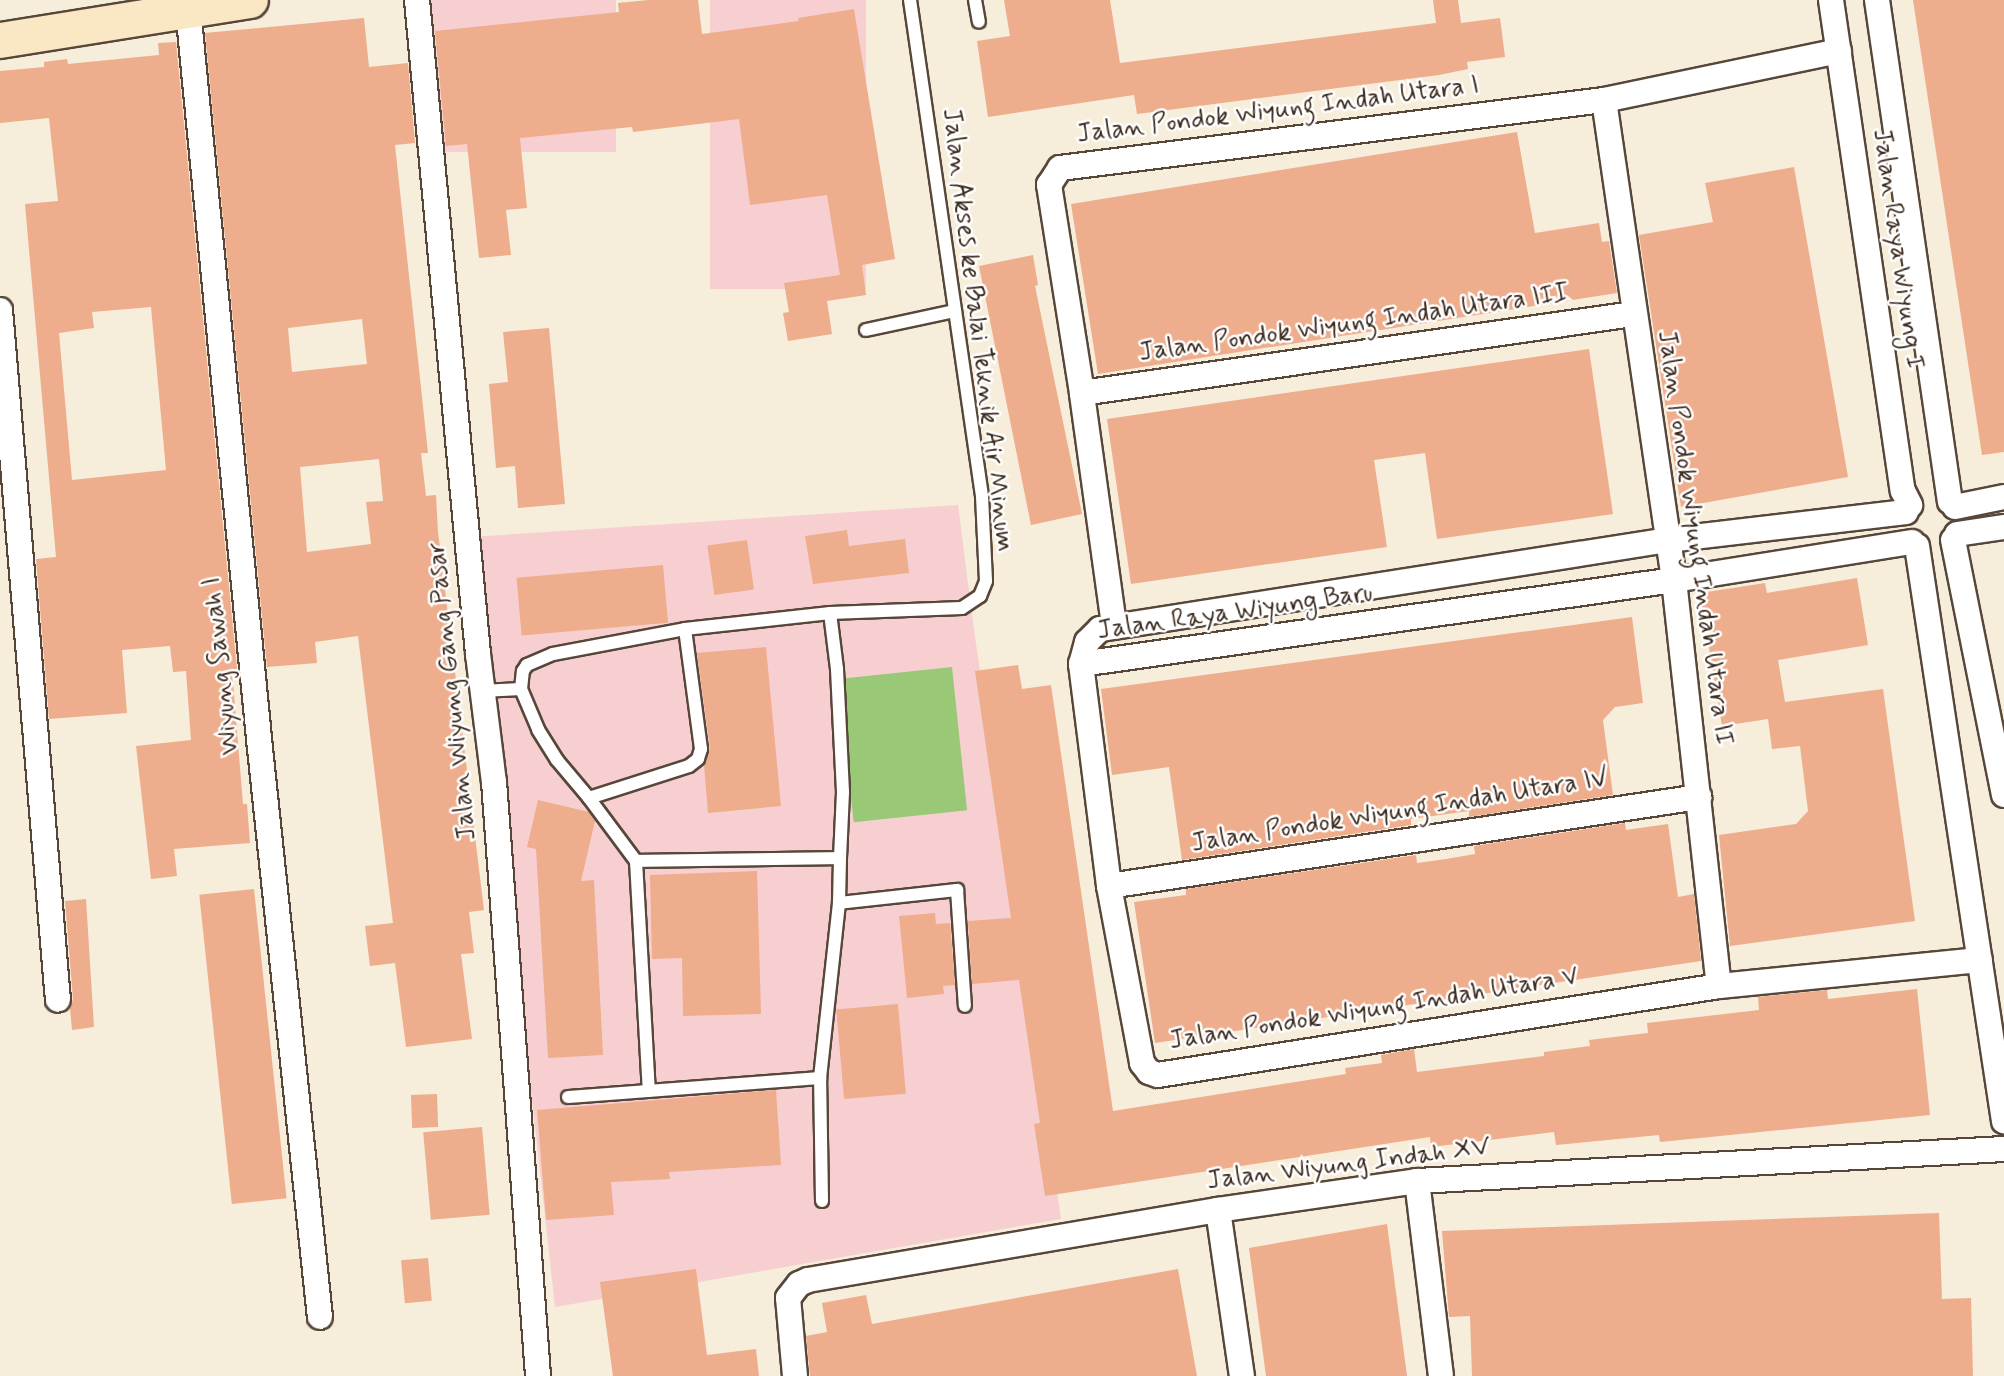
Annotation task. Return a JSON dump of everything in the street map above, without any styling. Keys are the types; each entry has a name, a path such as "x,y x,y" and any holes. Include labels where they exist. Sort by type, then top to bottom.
{"main road":[{"path":"0,40 250,0"}],"street":[{"name":"Jalan Wiyung Gang Pasar","path":"417,0 482,691 494,782 538,1376"},
{"name":"Jalan Raya Wiyung I","path":"1831,0 1873,297 1908,509"},
{"name":"Jalan Raya Wiyung I","path":"1877,0 1953,504"},
{"name":"Wiyung Sawah I","path":"188,9 259,738 320,1317"},
{"name":"Jalan Pondok Wiyung Indah Utara I","path":"1114,625 1082,393 1049,185 1059,168 1604,100 1839,51"},
{"name":"Jalan Pondok Wiyung Indah Utara II","path":"1604,100 1633,314 1674,580 1719,986"},
{"path":"0,310 58,1000"},
{"name":"Jalan Pondok Wiyung Indah Utara III","path":"1082,393 1633,314"},
{"path":"2004,497 1953,504 1937,495 1922,496 1908,509 1904,522 1915,544 2004,1121"},
{"path":"1953,504 1959,520 1955,537 2004,794"},
{"name":"Jalan Raya Wiyung Baru","path":"1908,509 1668,540 1114,625 1092,636 1081,664 1915,544"},
{"path":"1915,544 1936,549 1955,537 2004,527"},
{"name":"Jalan Pondok Wiyung Indah Utara V","path":"1081,664 1109,886 1142,1063 1154,1074 1719,986 1980,960"},
{"name":"Jalan Pondok Wiyung Indah Utara IV","path":"1109,886 1699,797"},
{"name":"Jalan Wiyung Indah XV","path":"795,1376 787,1306 794,1289 808,1280 1219,1210 1417,1181 2004,1149"},
{"path":"1417,1181 1441,1376"},
{"path":"1219,1210 1242,1376"}],"lane":[{"name":"Jalan Akses ke Balai Teknik Air Minum","path":"521,689 523,671 527,665 553,654 685,629 830,613 962,608 980,596 986,581 982,496 910,0"},
{"path":"975,0 979,22"},
{"path":"866,330 955,311"},
{"path":"822,1201 820,1078 839,903 843,792 837,669 830,613"},
{"path":"589,798 689,766 698,759 701,749 685,629"},
{"path":"482,691 521,689 538,729 557,760 636,861 649,1091"},
{"path":"636,861 840,858"},
{"path":"839,903 957,890 965,1006"},
{"path":"568,1097 820,1078"}],"shaded area":[{"path":"426,0 616,0 616,152 426,152"},
{"path":"710,0 866,0 866,289 710,289"},
{"path":"958,505 1061,1219 555,1307 470,537"}],"green space":[{"path":"952,667 967,810 854,822 839,679"}],"building":[{"path":"698,0 702,34 799,21 798,18 854,9 895,259 862,265 866,295 827,301 832,334 788,341 783,313 789,312 784,283 840,275 827,195 750,205 739,119 633,132 632,127 520,138 527,208 506,210 511,255 479,258 467,144 446,146 435,31 619,12 618,3"},
{"path":"1004,0 1110,0 1120,63 1436,23 1433,0 1458,0 1461,23 1500,18 1505,57 1467,62 1468,69 1439,75 1137,114 1134,95 988,117 977,41 1010,36"},
{"path":"1913,0 2004,0 2004,452 1982,455"},
{"path":"364,18 369,67 408,63 415,143 395,145 428,453 421,453 426,496 436,495 438,532 484,910 469,912 474,953 461,954 472,1039 406,1047 395,963 370,966 365,926 393,923 358,636 315,642 317,663 267,667 205,33","holes":["362,319 367,364 292,372 288,328","379,459 383,501 366,502 371,544 307,552 300,467"]},
{"path":"176,42 237,669 232,670 243,804 247,804 250,843 174,849 177,876 151,879 136,746 191,740 186,671 173,672 170,646 122,650 127,713 49,719 36,559 56,557 25,204 58,201 49,118 0,123 0,71 44,67 44,62 67,59 68,64 159,55 158,43","holes":["151,307 166,470 72,480 59,333 94,328 92,312"]},
{"path":"1517,132 1535,233 1599,223 1602,242 1609,241 1617,293 1098,374 1071,204"},
{"path":"1794,167 1848,477 1681,507 1639,235 1713,222 1705,183"},
{"path":"1033,255 1038,285 1035,286 1082,514 1031,525 979,266"},
{"path":"549,328 565,504 518,508 515,466 496,468 489,384 508,382 503,332"},
{"path":"1589,349 1613,514 1437,539 1425,453 1374,460 1387,547 1131,584 1107,419"},
{"path":"847,530 849,546 905,539 909,573 813,584 805,536"},
{"path":"747,540 754,590 714,595 707,546"},
{"path":"663,565 668,623 522,636 517,578"},
{"path":"1857,578 1868,645 1778,660 1785,702 1883,689 1915,921 1730,946 1719,835 1796,824 1808,811 1800,746 1772,749 1768,719 1722,726 1700,593 1765,583 1767,593"},
{"path":"1632,617 1643,703 1615,707 1603,720 1613,795 1469,817 1469,811 1411,819 1411,825 1182,860 1169,767 1112,775 1101,689"},
{"path":"766,647 781,806 708,813 704,765 710,748 697,653"},
{"path":"1018,665 1022,689 1051,685 1113,1111 1346,1074 1345,1068 1382,1063 1381,1055 1414,1049 1417,1072 1544,1056 1544,1052 1590,1046 1589,1040 1648,1033 1647,1023 1759,1010 1758,997 1827,990 1828,999 1917,989 1930,1115 1660,1142 1659,1135 1556,1145 1554,1132 1431,1147 1430,1137 1045,1196 1034,1124 1040,1123 1019,980 972,984 968,921 1011,918 975,671"},
{"path":"538,800 589,812 595,821 581,881 594,880 603,1055 548,1058 536,849 527,847"},
{"path":"1625,823 1626,830 1668,824 1678,897 1694,894 1701,961 1155,1043 1134,902 1186,895 1186,889 1416,855 1417,863 1446,859 1475,854 1474,846"},
{"path":"757,871 761,1014 683,1016 682,958 652,959 650,875"},
{"path":"254,889 287,1198 232,1204 199,895"},
{"path":"86,899 94,1027 72,1030 70,1008 73,999 65,901"},
{"path":"935,913 936,924 950,923 955,985 943,986 944,994 907,998 899,916"},
{"path":"898,1004 906,1094 844,1099 836,1009"},
{"path":"776,1090 781,1165 669,1172 670,1179 611,1182 614,1215 546,1220 537,1110"},
{"path":"437,1094 438,1127 412,1128 411,1095"},
{"path":"482,1127 490,1215 431,1220 423,1132"},
{"path":"1939,1213 1942,1299 1971,1298 1973,1376 1472,1376 1470,1316 1449,1317 1442,1231"},
{"path":"1387,1224 1407,1376 1266,1376 1249,1248"},
{"path":"428,1258 432,1301 405,1303 401,1260"},
{"path":"696,1269 707,1355 756,1349 759,1376 613,1376 600,1282"},
{"path":"1178,1269 1197,1376 810,1376 806,1336 827,1332 822,1303 866,1295 872,1324"}]}
